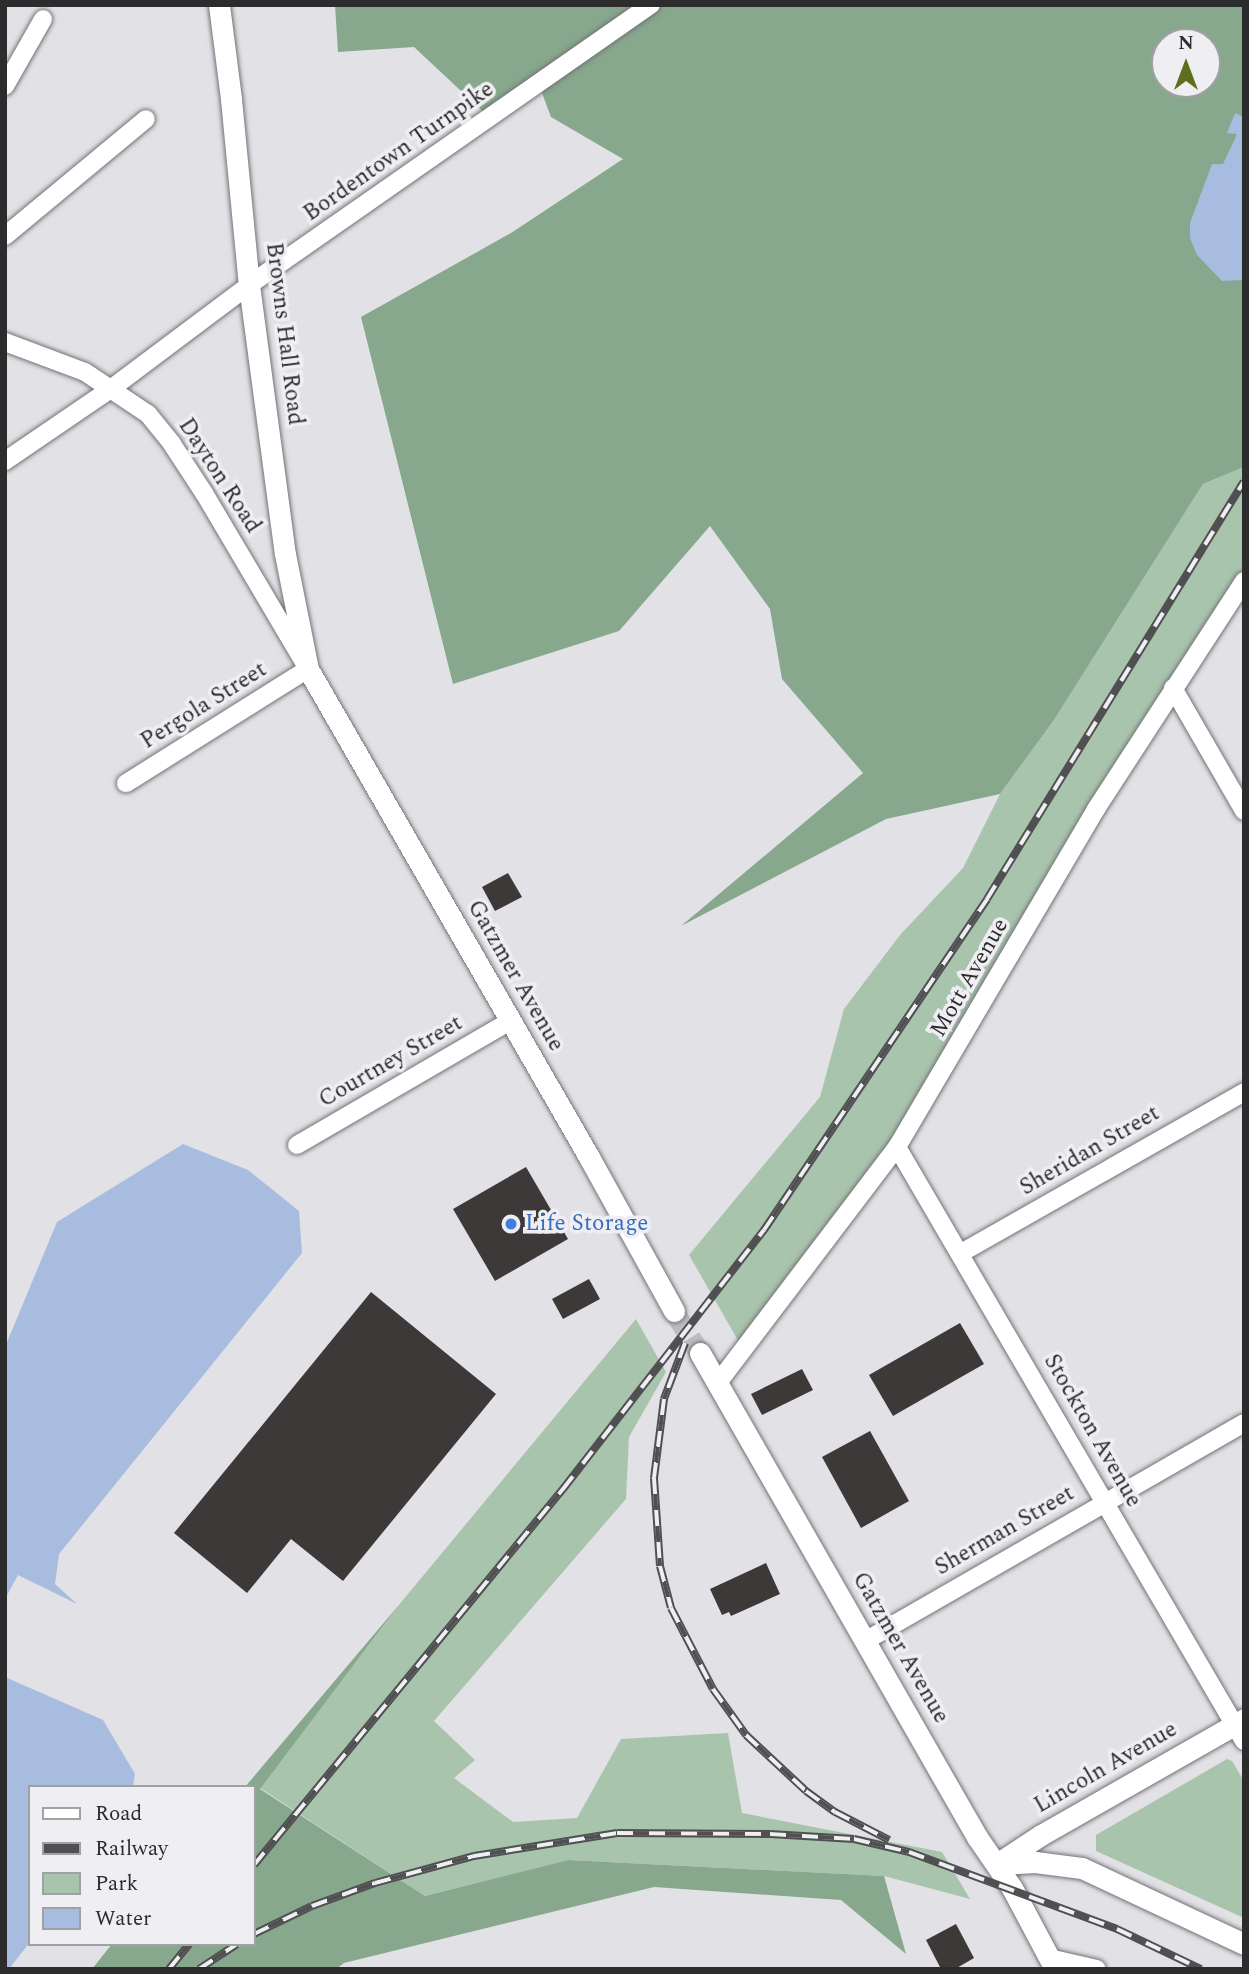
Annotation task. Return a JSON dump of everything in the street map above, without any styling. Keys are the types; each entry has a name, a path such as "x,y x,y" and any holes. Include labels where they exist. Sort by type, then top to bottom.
{"street":[{"name":"Browns Hall Road","path":"219,5 249,285 285,554 308,668"},
{"name":"Bordentown Turnpike","path":"5,461 112,388 249,285 651,5"},
{"path":"5,86 43,19"},
{"path":"5,236 146,119"},
{"name":"Dayton Road","path":"5,342 85,372 148,414 173,444 308,668"},
{"name":"Mott Avenue","path":"716,1384 897,1147 1096,809 1244,581"},
{"name":"Pergola Street","path":"125,783 308,668"},
{"name":"Gatzmer Avenue","path":"308,668 674,1311"},
{"path":"1173,688 1244,811"},
{"name":"Courtney Street","path":"297,1145 510,1021"},
{"name":"Sheridan Street","path":"961,1253 1244,1092"},
{"name":"Stockton Avenue","path":"897,1147 1104,1502 1241,1728"},
{"name":"Gatzmer Avenue","path":"700,1353 1052,1963"},
{"name":"Sherman Street","path":"865,1641 1244,1423"},
{"name":"Lincoln Avenue","path":"997,1864 1050,1830 1241,1728"},
{"path":"997,1864 1035,1862 1082,1868 1244,1944"},
{"path":"1052,1963 1097,1969"}],"green space":[{"path":"335,5 1244,5 1244,467 1203,484 1054,720 1000,794 886,819 681,926 863,773 782,679 770,609 710,526 619,631 453,684 361,317 511,233 623,159 551,117 539,85 490,118 414,47 338,52"},
{"path":"1244,467 1244,578 893,1149 739,1342 689,1255 820,1097 844,1009 900,935 963,868 1000,794 1054,720 1203,484"},
{"path":"636,1319 666,1372 629,1437 626,1499 434,1721 475,1760 454,1778 513,1822 577,1818 621,1739 728,1733 742,1813 942,1852 970,1899 884,1876 568,1860 425,1896 260,1788 398,1606"},
{"path":"398,1606 260,1789 425,1896 568,1860 884,1876 906,1954 841,1900 654,1887 344,1963 336,1969 92,1969 110,1946 256,1946 256,1785 247,1785"},
{"path":"1227,1759 1232,1761 1244,1781 1244,1918 1096,1851 1096,1835"}],"water":[{"path":"1235,113 1244,117 1244,280 1222,281 1197,255 1190,238 1190,223 1212,164 1223,164 1237,134 1227,133"},
{"path":"183,1144 248,1170 299,1211 302,1253 59,1554 55,1584 77,1604 18,1575 5,1599 5,1347 57,1222"},
{"path":"5,1677 103,1720 135,1774 133,1785 28,1785 28,1945 9,1969 5,1969"}],"building":[{"path":"508,873 522,897 495,911 482,887"},
{"name":"Life Storage","path":"526,1167 568,1239 495,1281 453,1209"},
{"path":"589,1279 600,1299 563,1319 552,1299"},
{"path":"371,1292 496,1394 343,1581 291,1539 247,1593 174,1533"},
{"path":"960,1323 984,1364 893,1416 869,1375"},
{"path":"802,1369 813,1390 762,1415 751,1394"},
{"path":"870,1431 909,1501 861,1528 822,1457"},
{"path":"766,1563 780,1594 731,1616 729,1612 722,1615 710,1589"},
{"path":"956,1924 974,1958 955,1969 941,1969 926,1940"}],"tunnel":[{"path":"674,1311 700,1353"}],"railway":[{"path":"256,1863 563,1489 764,1230 987,899 1244,482"},
{"path":"685,1343 664,1399 654,1478 660,1566 671,1608 713,1689 746,1735 806,1791 835,1812 889,1840"},
{"path":"256,1933 312,1906 375,1883 474,1856 617,1833 770,1834 854,1839 909,1852 1117,1929 1201,1969"},
{"path":"169,1969 187,1946"},
{"path":"199,1969 234,1946"}],"place":[{"name":"Life Storage","path":"511,1224"}]}
